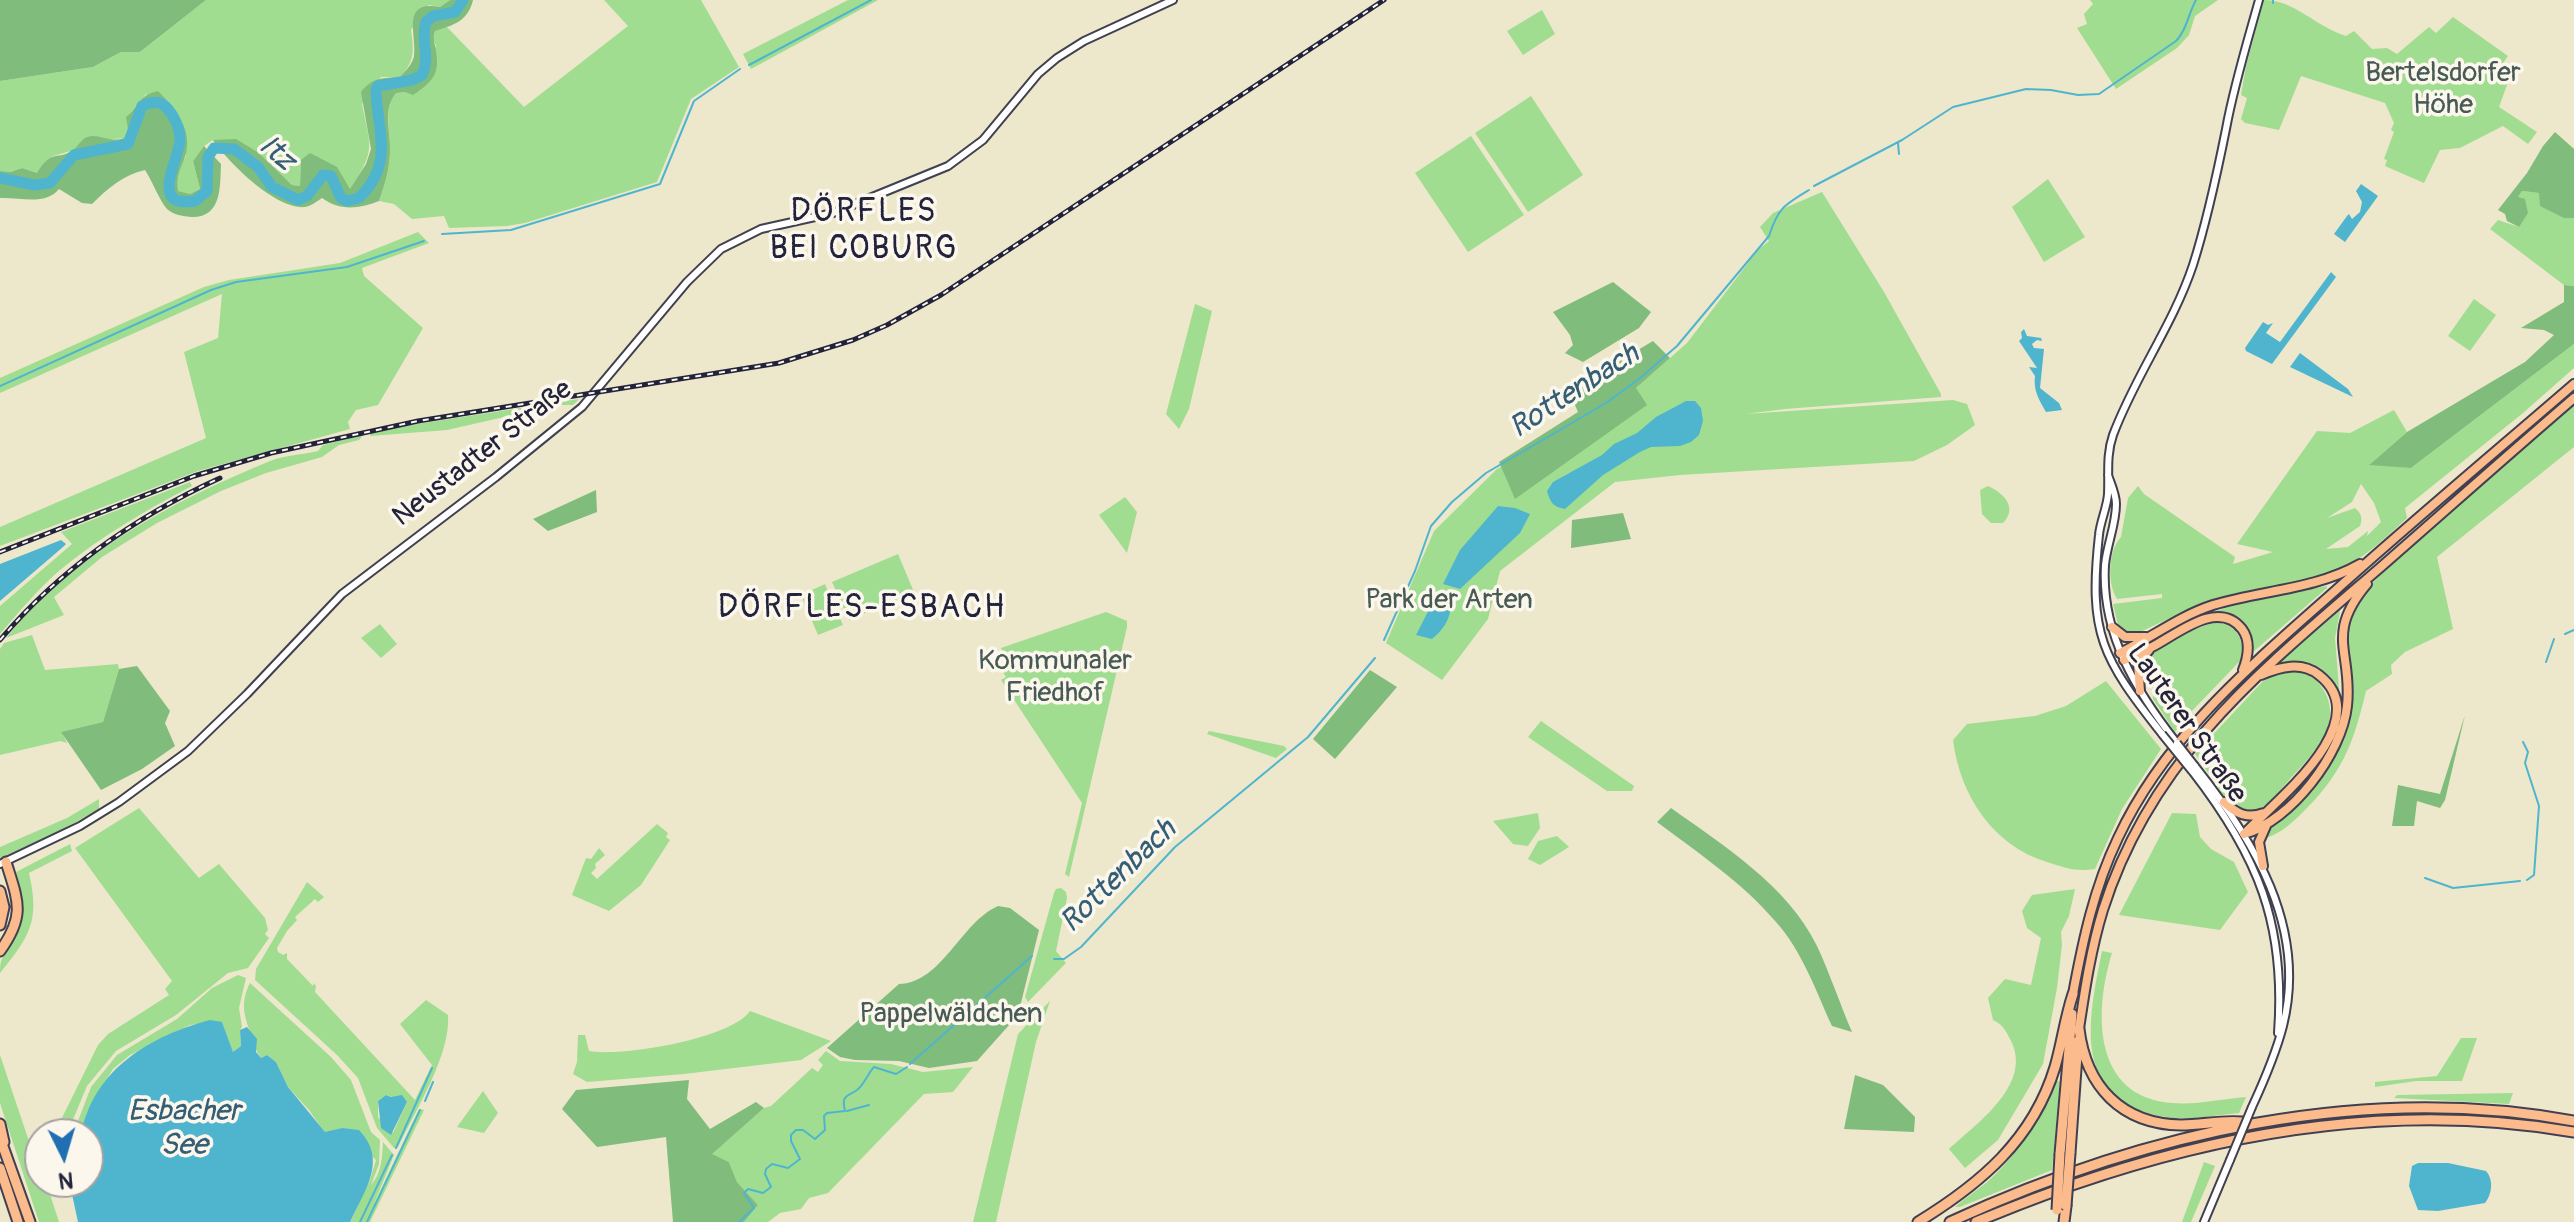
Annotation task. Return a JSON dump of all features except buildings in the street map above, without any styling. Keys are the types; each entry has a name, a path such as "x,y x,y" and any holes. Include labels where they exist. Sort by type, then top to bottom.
{"highway":[{"path":"1918,1222 1983,1178 2021,1136 2046,1093 2073,994 2088,916 2118,836 2177,744 2241,674 2574,384"},
{"path":"2065,1153 2079,1029 2099,926 2132,839 2185,752 2288,645 2574,398"},
{"path":"2122,656 2208,607 2329,580 2374,556"},
{"path":"2241,836 2266,826 2301,794 2336,745 2347,706 2342,648 2344,622 2356,597 2383,565"},
{"path":"2112,627 2131,638 2151,641 2201,620 2228,618 2243,630 2247,638 2246,661 2241,674"},
{"path":"2140,691 2138,663 2151,641"},
{"path":"2241,836 2275,807 2317,759 2334,725 2334,699 2325,681 2317,674 2299,667 2275,670 2250,682"},
{"path":"2224,802 2235,813 2248,817 2275,807"},
{"path":"2263,866 2259,842 2266,826"},
{"path":"0,951 12,934 18,914 17,892 3,863"},
{"path":"0,891 4,907 0,925"},
{"path":"2064,1222 2061,1208 2073,994"},
{"path":"2079,1029 2084,1056 2097,1085 2123,1109 2141,1118 2181,1125 2227,1120 2254,1123"},
{"path":"1950,1222 2009,1195 2088,1166 2190,1137 2254,1123 2376,1109 2434,1108 2508,1111 2574,1121"},
{"path":"1976,1222 2135,1163 2257,1134 2403,1119 2507,1123 2574,1132"},
{"path":"0,1124 4,1165 30,1222"},
{"path":"0,1138 18,1222"},
{"path":"2055,1222 2061,1208"}],"street":[{"name":"Neustadter Straße","path":"3,863 80,826 119,802 188,751 342,594 520,459 582,407 687,282 721,249 761,229 818,218 948,166 983,140 1035,77 1057,58 1084,41 1173,0"},
{"name":"Lauterer Straße","path":"2165,732 2122,656 2112,627 2105,567 2116,503 2108,475 2108,454 2114,434 2172,318 2193,266 2237,77 2259,0"},
{"name":"Lauterer Straße","path":"2108,475 2108,496 2099,532 2094,594 2097,624 2112,666 2224,802 2241,836 2263,890 2277,945 2281,984 2278,1041"},
{"name":"Lauterer Straße","path":"2194,768 2263,866 2277,902 2286,944 2287,995 2278,1041"},
{"path":"2204,1222 2278,1041"}],"green space":[{"path":"0,0 206,0 140,52 121,52 93,67 0,81"},
{"path":"206,0 450,0 440,7 429,5 411,30 412,55 405,71 400,77 381,77 362,104 368,131 368,157 350,190 301,160 300,186 292,185 259,153 213,140 193,161 200,189 190,194 177,191 176,177 186,156 146,94 127,117 128,130 124,138 104,140 94,136 74,150 53,156 37,173 22,168 0,171 0,81 93,67 121,52 140,52"},
{"path":"450,0 473,0 464,17 435,31 437,66 430,82 413,95 396,93 389,106 389,163 379,201 349,207 322,198 305,207 293,206 254,183 213,140 236,139 259,153 292,185 300,186 301,160 310,153 337,167 350,189 366,164 371,149 361,92 374,81 400,77 414,56 415,14 419,9 440,7"},
{"path":"604,0 701,0 739,67 691,99 657,182 507,226 449,228 444,216 412,219 394,204 379,201 389,163 389,106 395,93 405,92 436,46 433,39 435,31 447,27 524,107 628,26"},
{"path":"848,0 878,0 751,69 743,54"},
{"path":"2090,0 2218,0 2195,16 2189,35 2177,48 2116,89 2077,28 2087,24 2084,14 2093,4"},
{"name":"Bertelsdorfer Höhe","path":"2264,0 2286,4 2346,36 2354,31 2372,49 2387,48 2397,54 2429,27 2436,33 2453,17 2508,56 2501,66 2511,74 2499,107 2537,132 2528,144 2503,126 2460,148 2440,150 2424,183 2385,166 2387,160 2384,159 2394,132 2391,130 2394,123 2385,103 2301,76 2279,130 2245,123 2241,119 2247,98 2241,95"},
{"path":"1542,10 1555,34 1523,55 1507,31"},
{"path":"158,91 177,113 187,140 187,150 178,175 178,191 190,194 200,189 193,161 204,146 221,164 217,200 209,212 191,217 170,211 161,201 145,170 116,183 92,204 82,203 59,189 39,199 0,198 0,171 22,168 37,173 47,160 68,153 86,137 124,138 128,130 126,117 143,98"},
{"path":"1531,96 1583,175 1528,212 1475,133"},
{"path":"2555,132 2574,149 2574,218 2564,218 2540,206 2539,193 2522,191 2518,197 2525,199 2528,213 2519,227 2507,221 2505,214 2498,210"},
{"path":"1471,136 1524,215 1468,252 1415,173"},
{"path":"2048,179 2085,237 2044,262 2012,207"},
{"path":"2522,191 2539,193 2564,218 2574,218 2574,286 2564,285 2490,229 2498,220 2519,227 2518,197"},
{"name":"Park der Arten","path":"1822,192 1884,292 1941,397 1745,414 1953,400 1967,404 1975,425 1947,445 1914,461 1680,475 1615,482 1500,571 1488,619 1442,680 1386,643 1434,531 1497,469 1636,388 1687,343 1758,250 1769,241 1760,227 1773,213"},
{"path":"418,232 429,243 362,268 364,276 423,328 378,405 356,410 348,422 350,429 198,471 0,546 0,527 206,438 184,352 218,338 222,294 0,393 0,378 204,287 229,280 340,263"},
{"path":"1613,282 1651,312 1639,328 1583,362 1565,353 1573,345 1570,335 1553,312"},
{"path":"2564,285 2574,286 2574,344 2411,468 2369,465 2407,432 2525,362 2554,335 2544,330 2521,328 2564,302"},
{"path":"2474,299 2496,315 2470,351 2448,336"},
{"path":"1195,304 1212,311 1189,409 1179,429 1166,414"},
{"path":"1653,341 1670,358 1636,388 1647,405 1515,499 1499,462 1578,412 1569,391"},
{"path":"2574,344 2574,368 2405,508 2407,518 2358,559 2314,579 2211,602 2136,634 2119,629 2113,604 2162,598 2162,594 2117,599 2112,585 2110,567 2113,550 2121,537 2128,498 2138,486 2144,494 2235,557 2233,564 2273,552 2237,544 2317,431 2350,433 2394,410 2407,432 2370,464 2411,468","holes":["2361,484 2374,503 2381,522 2367,536 2368,531 2348,547 2326,549 2360,526 2361,516 2355,508 2327,518 2352,502"]},
{"path":"579,399 573,405 557,405 447,430 370,436 371,431"},
{"path":"2574,404 2574,447 2437,557 2453,629 2405,652 2391,665 2392,674 2366,691 2350,744 2335,773 2295,820 2262,839 2317,782 2342,739 2348,710 2345,637 2347,623 2358,600 2387,568"},
{"path":"363,435 359,440 339,445 322,457 266,473 221,491 157,523 102,557 54,597 64,615 6,638 62,581 161,512 270,461 318,451 323,445"},
{"path":"190,482 192,486 91,546 60,570 0,634 0,606 72,544 61,532"},
{"path":"1988,486 2007,502 2009,512 2003,523 1991,523 1982,514 1980,490"},
{"path":"596,490 597,512 548,531 533,519"},
{"path":"1125,497 1137,512 1127,553 1099,515"},
{"path":"1623,513 1631,539 1571,548 1572,520"},
{"path":"898,554 914,592 849,620 832,582"},
{"path":"825,584 829,594 833,593 835,598 832,600 843,625 818,635 801,595"},
{"path":"2327,586 2253,652 2251,635 2243,622 2230,615 2212,612 2253,600"},
{"path":"2341,606 2335,638 2341,712 2324,681 2311,668 2302,664 2276,664"},
{"name":"Kommunaler Friedhof","path":"1106,612 1127,621 1127,627 1069,877 1065,874 1082,803 1001,680 1006,677 1001,669 1007,661 1001,648"},
{"path":"2215,622 2229,626 2238,634 2242,646 2240,661 2175,732 2153,699 2152,686 2144,684 2141,667 2163,646"},
{"path":"380,624 397,644 381,658 361,638"},
{"path":"32,635 45,670 118,664 119,669 103,722 62,732 67,743 60,741 0,755 0,649 4,643"},
{"path":"137,666 170,711 165,723 175,746 142,769 101,790 61,732 103,722 119,669"},
{"path":"1370,670 1397,687 1335,759 1313,739"},
{"path":"2286,670 2307,675 2323,689 2329,702 2328,727 2315,750 2272,799 2257,810 2239,810 2221,792 2216,781 2220,775 2215,771 2209,774 2195,754 2263,681 2274,673"},
{"path":"2106,681 2161,749 2122,809 2095,869 2071,869 2027,854 1995,830 1971,798 1953,740 1967,724 2035,716 2066,706"},
{"path":"2465,715 2445,800 2440,808 2417,801 2414,826 2392,826 2398,785 2440,794"},
{"path":"1541,721 1634,786 1632,791 1607,791 1528,737"},
{"path":"1209,731 1287,749 1276,758 1207,734"},
{"path":"99,799 99,809 56,833 0,858 0,847 67,818"},
{"path":"139,808 199,878 219,864 265,918 268,930 265,934 269,938 248,968 228,973 176,1015 116,1051 87,1086 74,1118 62,1118 98,1045 108,1034 169,995 165,989 172,981 75,848"},
{"path":"1671,808 1753,868 1789,904 1817,946 1852,1032 1832,1026 1793,946 1763,907 1657,822"},
{"path":"1538,813 1540,828 1528,846 1513,844 1493,821"},
{"path":"2172,813 2196,814 2200,837 2211,849 2234,862 2248,892 2220,930 2119,915"},
{"path":"657,824 668,833 666,837 670,840 641,885 609,911 572,895 586,858 591,859 599,848 605,855 591,873 597,879"},
{"path":"1557,836 1569,847 1540,865 1528,859 1538,841"},
{"path":"70,844 72,851 29,873 33,904 30,927 19,949 0,973 2,958 21,923 21,898 16,872"},
{"path":"307,882 324,897 318,902 315,899 295,917 297,920 287,931 277,948 278,952 283,955 287,953 287,959 313,986 314,983 315,992 415,1100 432,1065 400,1024 426,1000 448,1015 438,1065 398,1147 394,1148 377,1128 358,1078 255,980 256,969","holes":["386,1095 407,1102 393,1133 378,1117 378,1101"]},
{"path":"1061,888 1067,898 1056,951 1066,963 1028,1002 1025,997 1054,893"},
{"path":"2075,889 2069,916 2061,932 2057,988 2043,1064 1998,1140 1965,1168 1949,1149 1998,1103 2014,1074 2016,1059 2012,1043 2003,1027 1993,1020 1988,998 2005,979 2031,985 2041,938 2027,928 2022,911 2032,895"},
{"name":"Pappelwäldchen","path":"998,906 1010,908 1039,930 1018,1015 977,1061 929,1068 899,1061 855,1060 840,1057 827,1048 899,984 927,974 973,925"},
{"path":"2102,951 2112,953 2103,1000 2105,1048 2113,1068 2126,1085 2146,1097 2172,1103 2246,1097 2239,1113 2194,1118 2166,1117 2135,1108 2114,1094 2100,1076 2093,1054 2093,1004"},
{"path":"238,975 246,978 239,1008 241,1046 233,1053 222,1022 190,1025 130,1055 113,1069 85,1118 79,1118 91,1087 117,1055 177,1019 212,988"},
{"path":"250,983 331,1057 351,1080 371,1132 380,1140 379,1164 371,1185 379,1170 383,1142 394,1155 373,1206 419,1109 424,1110 370,1222 350,1222 376,1160 342,1128 325,1133 288,1087 276,1062 267,1055 261,1058 245,1015 245,996"},
{"path":"1050,1001 1036,1042 996,1222 973,1222 1018,1034"},
{"path":"750,1011 831,1041 801,1060 587,1082 573,1074 577,1062 578,1035 585,1035 589,1051 649,1048 699,1038 721,1030"},
{"path":"2461,1038 2477,1038 2462,1081 2416,1081 2375,1087 2375,1082 2437,1076"},
{"path":"826,1051 840,1061 891,1064 923,1072 973,1067 953,1092 924,1094 828,1193 809,1198 801,1209 780,1213 768,1222 744,1222 758,1205 737,1182 729,1162 711,1154 812,1068 818,1072 823,1065 818,1060"},
{"path":"0,1055 24,1126 24,1176 0,1103"},
{"path":"1855,1075 1883,1085 1915,1117 1914,1132 1844,1129"},
{"path":"689,1080 687,1099 710,1129 756,1102 764,1108 712,1154 729,1162 737,1182 758,1205 744,1222 673,1222 666,1137 597,1147 562,1109 576,1090"},
{"path":"2060,1081 2052,1170 1955,1207 2008,1161 2033,1124 2054,1082"},
{"path":"483,1091 498,1113 484,1133 457,1127"},
{"path":"2513,1093 2509,1104 2394,1098 2397,1095"},
{"path":"2204,1162 2215,1166 2191,1222 2182,1222"},
{"path":"31,1198 51,1198 59,1222 39,1222"}],"water":[{"path":"2361,184 2378,196 2345,242 2334,234 2349,214 2352,219 2360,212 2362,202 2356,191"},
{"path":"2331,272 2336,277 2272,364 2246,351 2263,322 2268,325 2273,323 2266,333 2280,342"},
{"path":"2024,329 2027,336 2041,338 2042,341 2032,344 2034,348 2044,349 2040,388 2059,403 2062,410 2046,412 2039,399 2035,376 2029,367 2037,368 2019,341"},
{"path":"2300,353 2348,389 2353,397 2290,367"},
{"path":"1686,401 1695,401 1701,408 1703,421 1699,435 1691,442 1680,446 1651,447 1640,452 1603,475 1565,509 1549,498 1547,491 1553,482 1602,455 1656,417"},
{"path":"1498,506 1530,514 1520,533 1460,589 1443,584 1460,550"},
{"path":"61,540 66,544 0,601 0,564"},
{"path":"1437,594 1451,595 1450,614 1445,624 1432,639 1416,635"},
{"name":"Esbacher See","path":"210,1020 222,1022 233,1052 241,1046 240,1030 247,1027 257,1039 256,1052 261,1058 267,1055 276,1062 288,1087 325,1132 342,1128 359,1130 368,1141 373,1164 367,1187 350,1222 78,1222 73,1198 104,1198 104,1118 86,1118 98,1091 128,1059 146,1046"},
{"path":"386,1095 402,1095 407,1102 391,1135 381,1128 378,1101"},
{"path":"2418,1163 2448,1163 2486,1171 2491,1191 2485,1203 2438,1211 2418,1210 2409,1186 2412,1166"}],"waterway":[{"name":"Itz","path":"0,178 34,185 50,183 74,155 128,144 142,106 157,102 168,110 179,131 179,148 170,180 172,197 195,201 207,191 208,157 214,148 234,149 258,167 272,187 298,200 307,196 323,175 331,176 341,198 347,201 359,198 370,185 380,159 378,86 412,80 422,75 426,62 426,22 433,16 455,12 463,0"},
{"path":"749,65 871,0"},
{"name":"Rottenbach","path":"1814,186 1902,140 1953,107 2026,89 2078,95 2099,94 2176,41 2196,0"},
{"path":"442,234 511,230 660,184 694,101 740,69"},
{"path":"1898,143 1899,154"},
{"name":"Rottenbach","path":"1384,640 1431,526 1452,502 1486,473 1606,403 1677,346 1769,236 1783,208 1809,190"},
{"path":"0,386 211,290 236,282 347,267 424,241"},
{"path":"2565,634 2574,630"},
{"path":"2546,662 2554,639"},
{"name":"Rottenbach","path":"1054,959 1064,959 1081,947 1175,847 1308,737 1375,658"},
{"path":"2523,742 2528,752 2525,763 2539,806 2534,875 2527,880"},
{"path":"2425,878 2453,888 2520,881"},
{"path":"910,1064 1032,956"},
{"path":"739,1222 754,1208 744,1193 748,1189 763,1193 771,1187 766,1169 772,1164 788,1168 800,1159 791,1141 791,1135 796,1130 803,1130 815,1139 825,1130 824,1116 845,1111 846,1097 859,1088 874,1067 896,1074 907,1067"},
{"path":"396,1148 432,1068"},
{"path":"425,1101 433,1082"},
{"path":"847,1111 869,1105"},
{"path":"367,1222 420,1110"},
{"path":"360,1222 392,1155"}],"railway":[{"path":"0,552 194,476 271,453 418,421 779,363 853,340 941,295 1384,0"},
{"path":"0,640 48,590 101,547 158,510 220,478"}],"district":[{"name":"DÖRFLES BEI COBURG","path":"864,232"},
{"name":"DÖRFLES-ESBACH","path":"862,609"}]}
